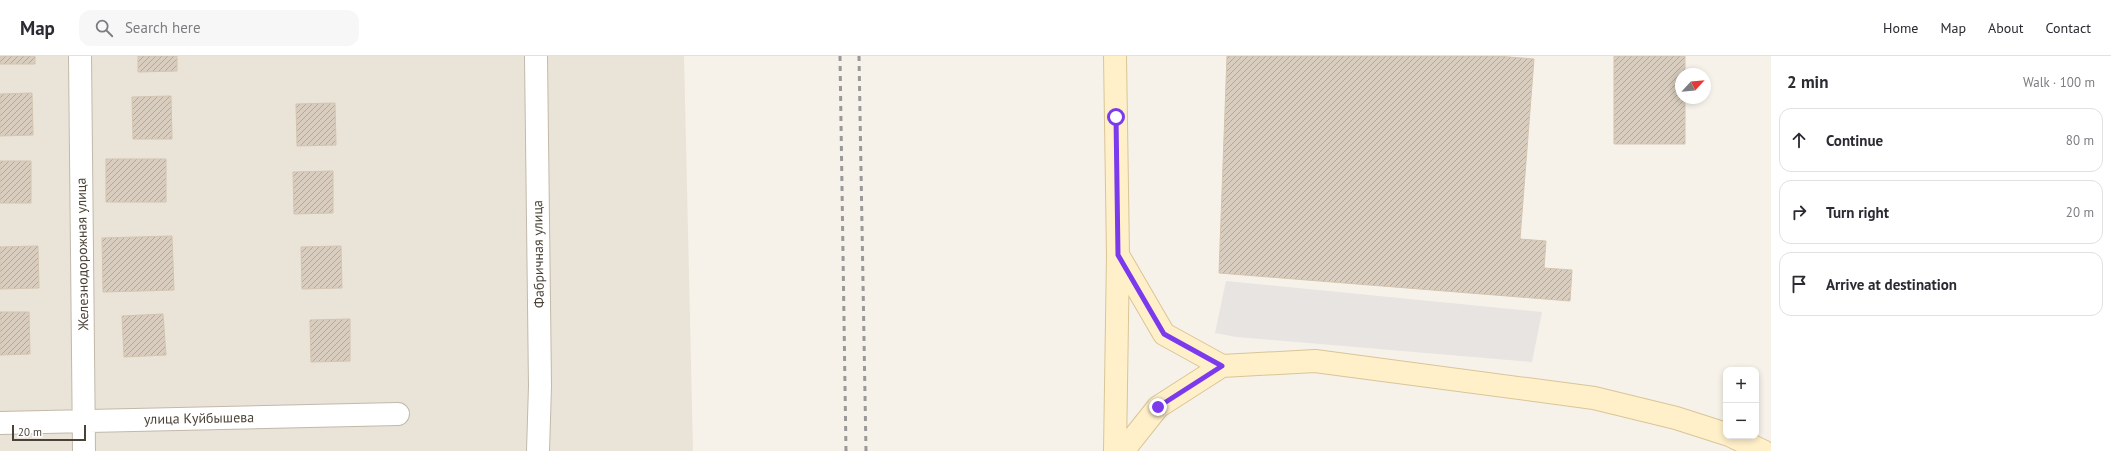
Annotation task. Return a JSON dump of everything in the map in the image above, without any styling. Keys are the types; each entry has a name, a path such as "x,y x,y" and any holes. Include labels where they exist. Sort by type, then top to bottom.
{"street":[{"name":"Железнодорожная улица","path":"80,56 84,451"},
{"name":"Фабричная улица","path":"536,56 540,386 538,451"},
{"path":"1115,56 1118,255 1115,451"},
{"path":"1118,255 1164,334 1222,366"},
{"path":"1123,451 1158,407 1222,366 1315,361 1586,397 1676,418 1723,433"},
{"name":"улица Куйбышева","path":"0,423 398,414"},
{"path":"1737,439 1763,451"}],"shaded area":[{"path":"0,56 684,56 693,451 0,451"},
{"path":"1226,281 1542,312 1532,362 1236,337 1215,333"}],"building":[{"path":"0,56 35,56 35,64 0,64"},
{"path":"138,56 177,56 177,71 138,72"},
{"path":"1227,56 1497,56 1534,59 1520,239 1546,241 1544,268 1572,270 1570,301 1219,273"},
{"path":"1614,56 1685,56 1685,68 1675,68 1675,104 1685,104 1685,144 1614,144"},
{"path":"32,93 33,135 0,136 0,94"},
{"path":"171,96 172,139 133,139 132,97"},
{"path":"335,103 336,145 297,146 296,104"},
{"path":"106,159 166,159 166,202 106,202"},
{"path":"0,161 31,161 31,203 0,203"},
{"path":"333,171 333,213 294,214 293,172"},
{"path":"172,236 174,290 103,292 102,238"},
{"path":"38,246 39,288 0,289 0,247"},
{"path":"341,246 342,288 302,289 301,247"},
{"path":"0,312 29,312 30,354 0,355"},
{"path":"163,314 166,355 124,357 122,316"},
{"path":"350,319 350,361 311,362 310,320"}],"railway":[{"path":"840,56 846,451"},
{"path":"859,56 866,451"}],"route":[{"path":"1116,117 1118,255 1164,334 1222,366 1158,407"}]}
